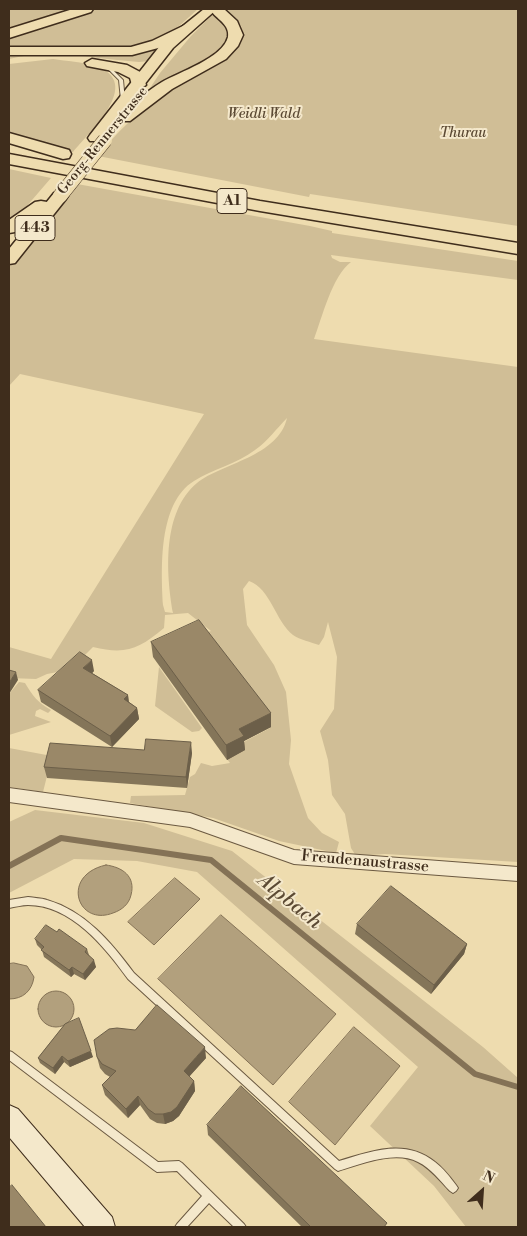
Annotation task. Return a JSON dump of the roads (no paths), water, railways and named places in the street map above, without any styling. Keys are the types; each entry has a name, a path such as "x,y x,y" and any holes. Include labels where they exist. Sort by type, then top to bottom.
{"highway":[{"path":"9,34 86,9"},
{"path":"124,111 215,60 230,48 236,35 235,28 232,22 215,10"},
{"name":"Georg-Rennerstrasse","path":"124,111 138,85 154,62 185,29 215,10"},
{"path":"9,51 124,52 152,46 185,29"},
{"name":"Georg-Rennerstrasse","path":"9,243 50,198 170,56 185,29"},
{"path":"9,62 32,57 59,56 133,63 154,62 170,56"},
{"path":"59,56 134,73 139,80 138,85"},
{"path":"9,138 49,151 101,161 118,170"},
{"name":"A1","path":"9,149 118,170 518,237"},
{"name":"A1","path":"9,159 338,219 518,249"},
{"path":"9,164 84,174"},
{"path":"14,224 50,198"},
{"name":"Georg-Rennerstrasse","path":"9,259 50,198"}],"main road":[{"path":"9,1118 102,1227"}],"street":[{"name":"Freudenaustrasse","path":"9,795 190,820 294,857 518,874"}],"lane":[{"path":"105,65 121,80 124,111"},
{"path":"9,904 23,900 50,903 89,928 115,952 131,976 338,1166 382,1153 406,1152 430,1163 453,1188"},
{"path":"9,1055 157,1167 179,1166 208,1197 241,1227"},
{"path":"180,1227 208,1197"}],"waterway":[{"name":"Alpbach","path":"9,866 61,838 211,860 475,1074 518,1087"}],"park label":[{"name":"Weidli Wald","path":"264,115"},
{"name":"Thurau","path":"463,134"}]}
